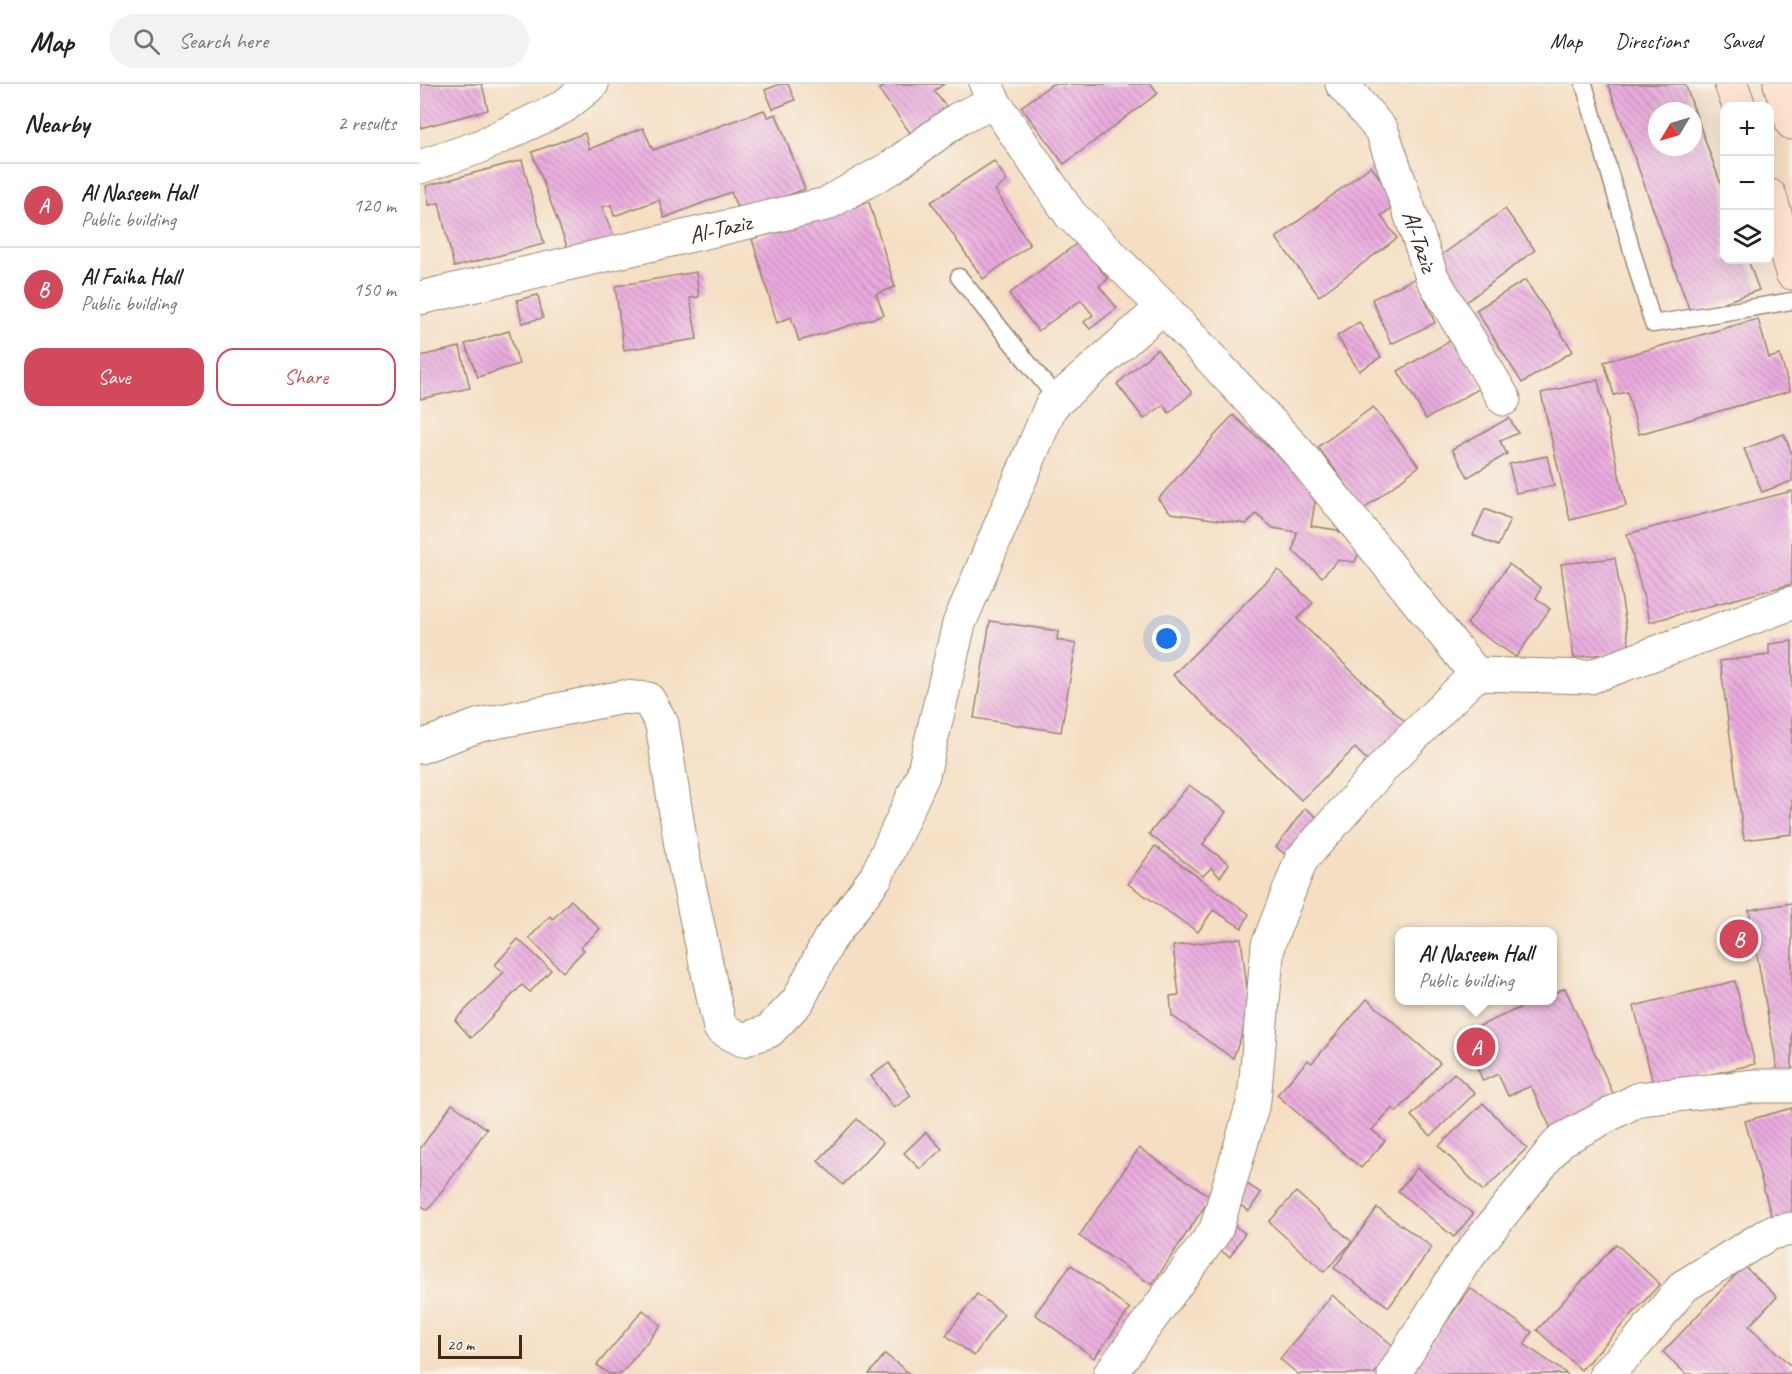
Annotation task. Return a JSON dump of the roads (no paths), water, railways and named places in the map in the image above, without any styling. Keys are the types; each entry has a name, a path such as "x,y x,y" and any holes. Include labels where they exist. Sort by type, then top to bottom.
{"main road":[{"path":"1731,84 1738,102"},
{"path":"1780,84 1792,120"},
{"path":"1774,210 1792,273"}],"street":[{"path":"420,167 479,147 552,112 592,84"},
{"name":"Al-Taziz","path":"1342,84 1382,131 1432,277 1504,399"},
{"name":"Al-Taziz","path":"420,298 826,204 892,167 990,93 1070,214 1163,307 1297,451 1476,674"},
{"path":"420,747 480,724 623,697 648,699 662,724 682,852 720,1028 743,1040 769,1031 798,1001 830,940 876,877 923,775 959,624 1051,406 1163,307"},
{"path":"1110,1374 1216,1230 1254,1100 1268,945 1301,860 1386,764 1476,674 1590,677 1792,603"},
{"path":"1394,1374 1463,1263 1560,1142 1639,1099 1756,1086 1792,1086"},
{"path":"1606,1374 1636,1344 1684,1286 1770,1233 1792,1229"}],"lane":[{"path":"1584,84 1653,324 1792,301"},
{"path":"959,277 1058,400"}],"place":[{"name":"Al Faiha Hall","path":"1739,939"},
{"name":"Al Naseem Hall","path":"1476,1047"}]}
